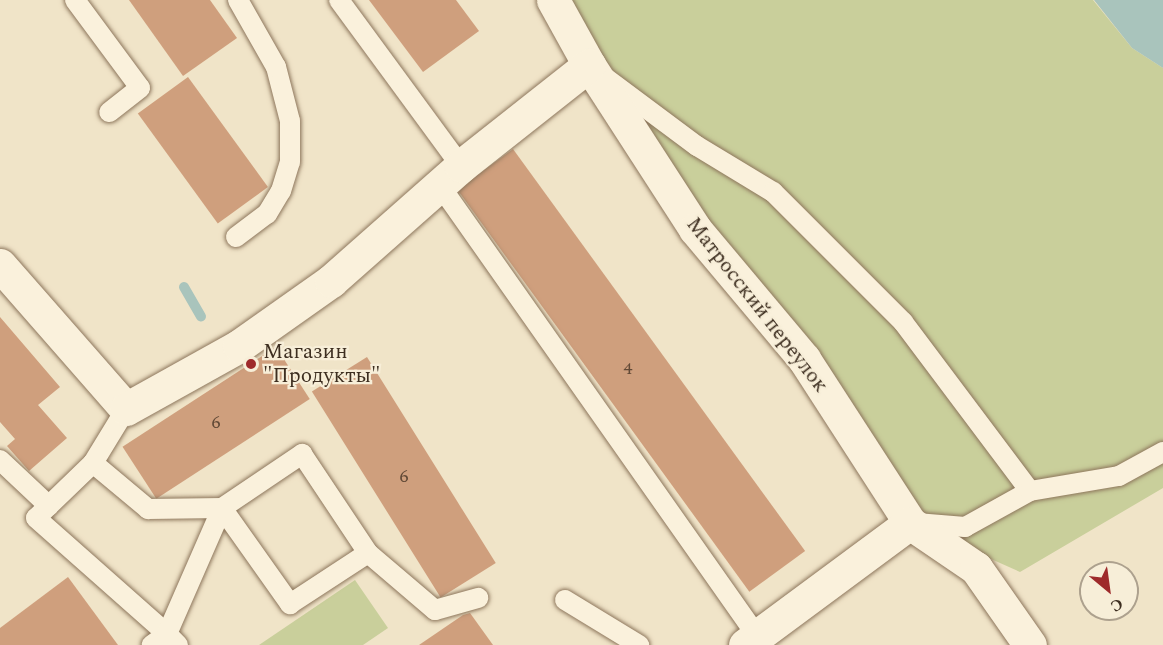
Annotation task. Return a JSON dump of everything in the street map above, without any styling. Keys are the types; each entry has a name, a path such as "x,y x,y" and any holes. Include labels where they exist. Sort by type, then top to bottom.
{"street":[{"name":"Матросский переулок","path":"553,0 588,65 695,229 804,359 910,523 976,568 1030,645"},
{"path":"0,265 126,409 268,327 331,281 451,176 588,65"},
{"path":"751,641 910,523"}],"lane":[{"path":"75,0 140,88 109,112"},
{"path":"236,237 267,214 281,191 290,162 290,120 276,67 238,0"},
{"path":"339,0 751,641"},
{"path":"588,65 697,146 772,192 903,322 1030,490"},
{"path":"126,409 93,464 36,518 166,641 222,508 302,454 368,553 435,610 478,598"},
{"path":"910,523 965,527 1030,490 1119,476 1163,452"},
{"path":"0,460 48,506"},
{"path":"93,464 148,509 222,508"},
{"path":"222,508 290,604 368,553"},
{"path":"565,600 639,645"}],"green space":[{"path":"553,0 1093,0 1132,48 1163,68 1163,488 1020,572 910,523"},
{"path":"355,580 388,628 363,645 259,645"}],"water":[{"path":"1094,0 1163,0 1163,68 1132,48"}],"building":[{"path":"129,0 210,0 237,38 183,76"},
{"path":"369,0 456,0 479,31 423,72"},
{"path":"188,77 268,187 218,223 138,113"},
{"path":"513,149 805,551 749,592 457,190"},
{"path":"0,317 60,387 38,405 67,438 29,471 7,446 15,439 0,422"},
{"path":"276,347 310,399 156,499 123,447"},
{"path":"367,357 496,563 441,598 312,391"},
{"path":"68,577 118,645 0,645 0,628"},
{"path":"470,613 493,645 419,645 463,615"}],"waterway":[{"path":"184,287 201,316"}],"place":[{"name":"Магазин \"Продукты\"","path":"251,364"}]}
